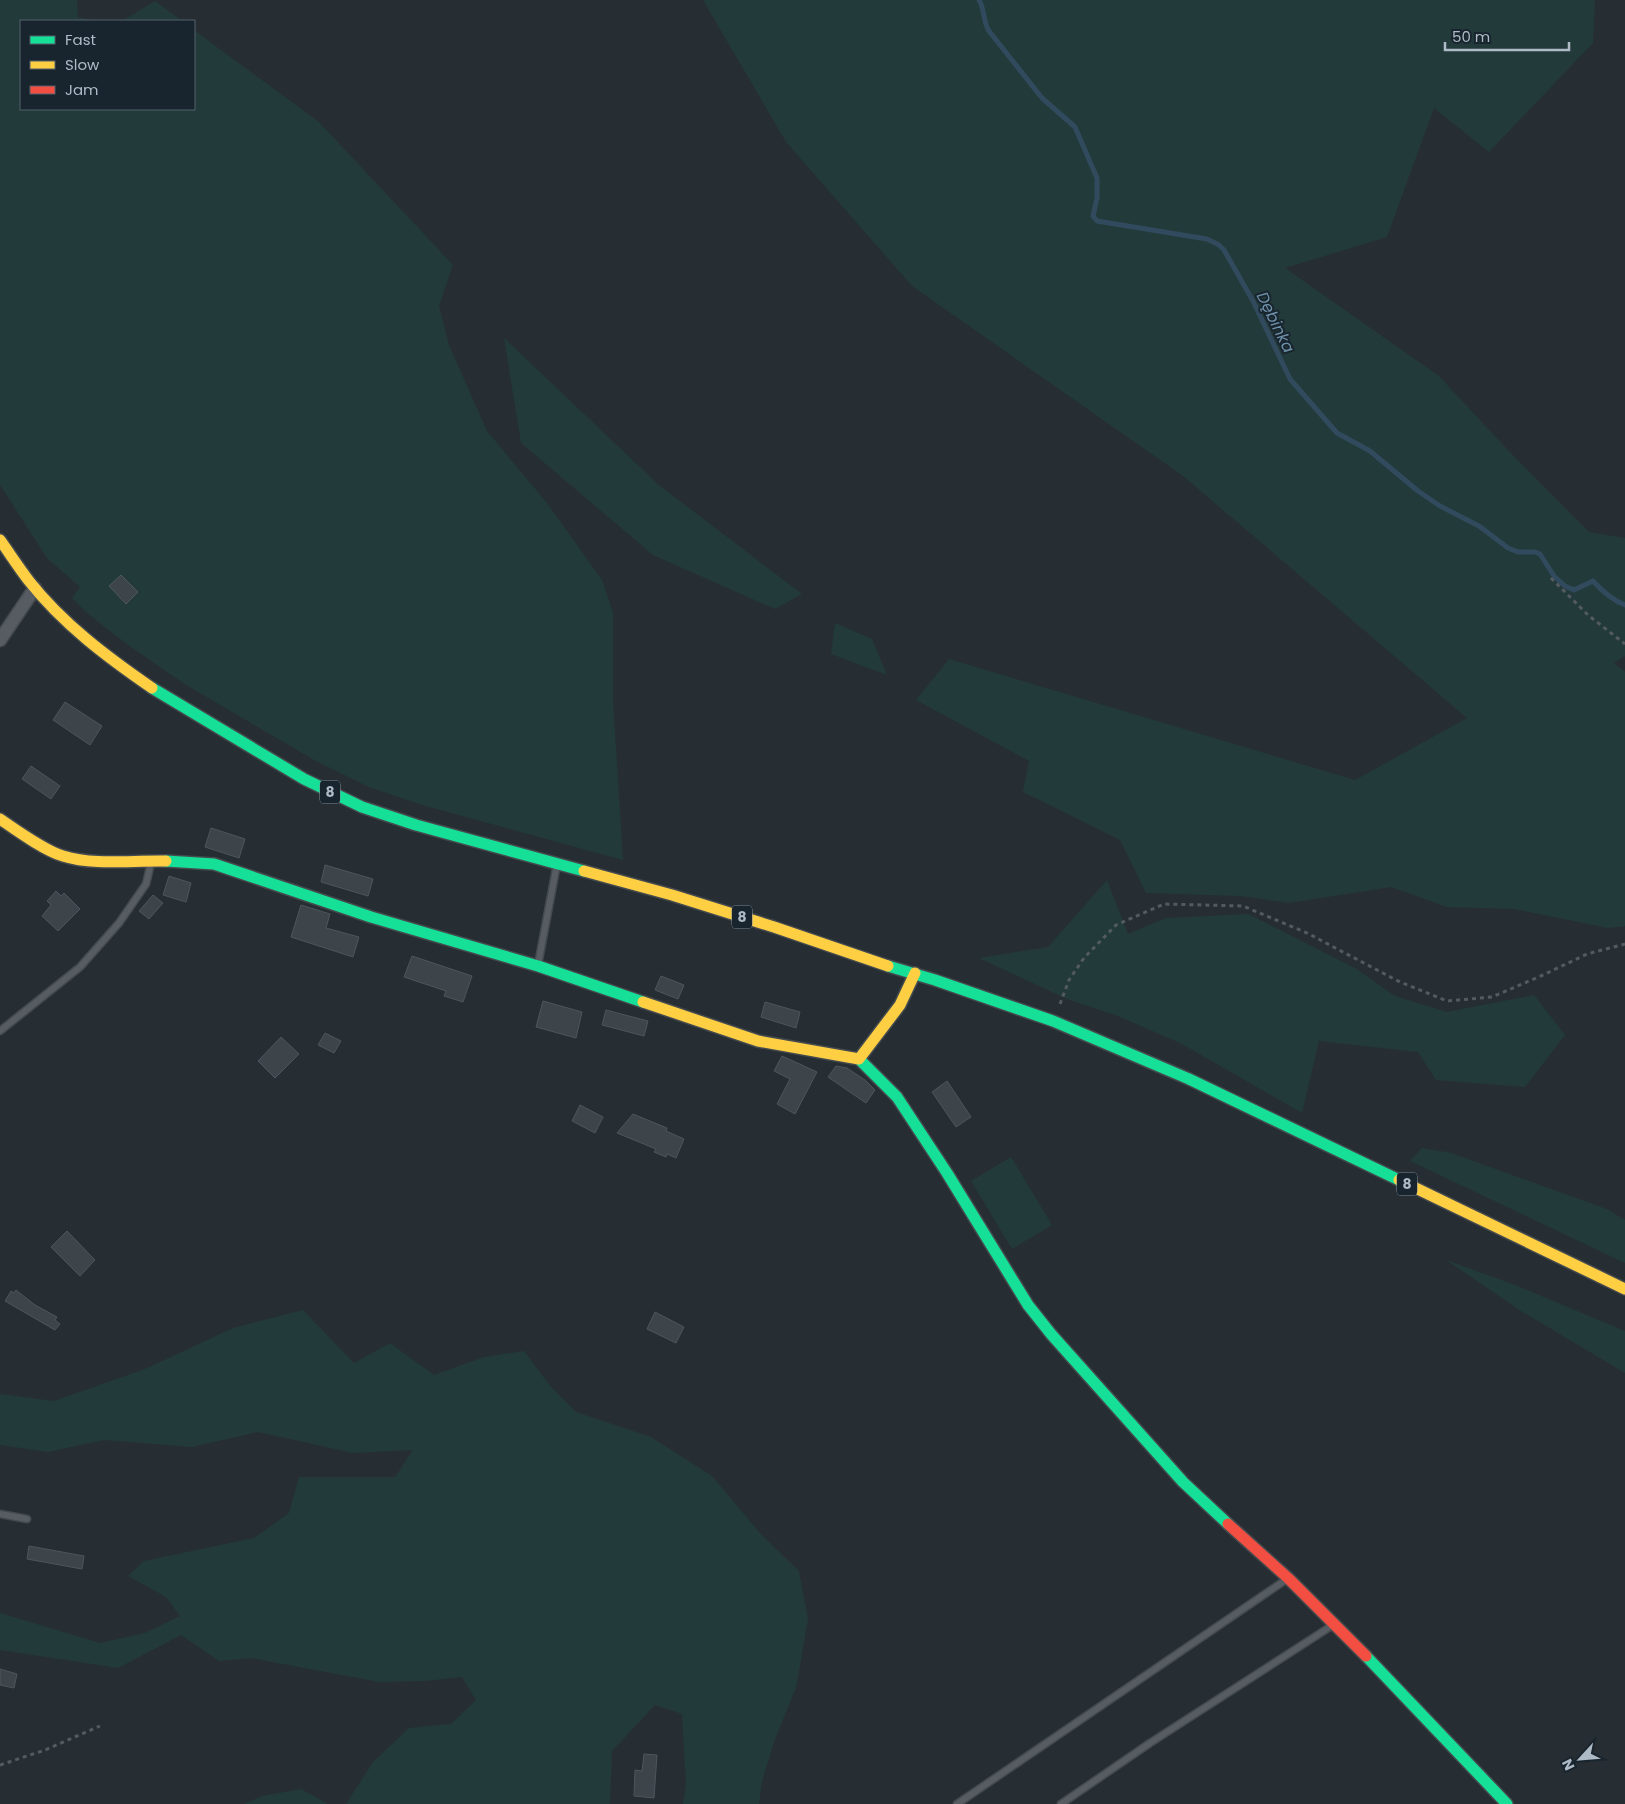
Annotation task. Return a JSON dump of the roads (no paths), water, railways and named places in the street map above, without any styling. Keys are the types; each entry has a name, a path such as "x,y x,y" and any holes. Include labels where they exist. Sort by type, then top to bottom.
{"main road":[{"name":"8","path":"0,540 35,588 73,628 115,663 172,701 304,779 362,807 416,825 681,898 774,926 864,959 914,973 1053,1021 1188,1079 1625,1289"},
{"path":"0,819 25,836 61,856 86,861 152,861 214,864 371,917 538,966 758,1041 859,1059 897,1097 947,1172 1028,1305 1051,1334 1183,1482 1288,1578 1507,1804"},
{"path":"859,1059 900,1005 914,973"}],"street":[{"path":"0,640 35,588"}],"lane":[{"path":"0,1031 80,967 119,923 146,884 152,861"},
{"path":"538,966 556,863"},
{"path":"0,1514 27,1519"},
{"path":"957,1804 1288,1578"},
{"path":"1062,1804 1157,1738 1334,1625"}],"waterway":[{"name":"Dębinka","path":"979,0 989,31 1042,98 1075,127 1097,178 1097,198 1093,216 1097,221 1207,239 1219,245 1224,250 1253,301 1290,379 1337,433 1370,451 1418,491 1440,506 1479,526 1508,548 1518,552 1535,552 1540,554 1554,576 1565,586 1574,590 1593,581 1600,589 1625,605"}]}
